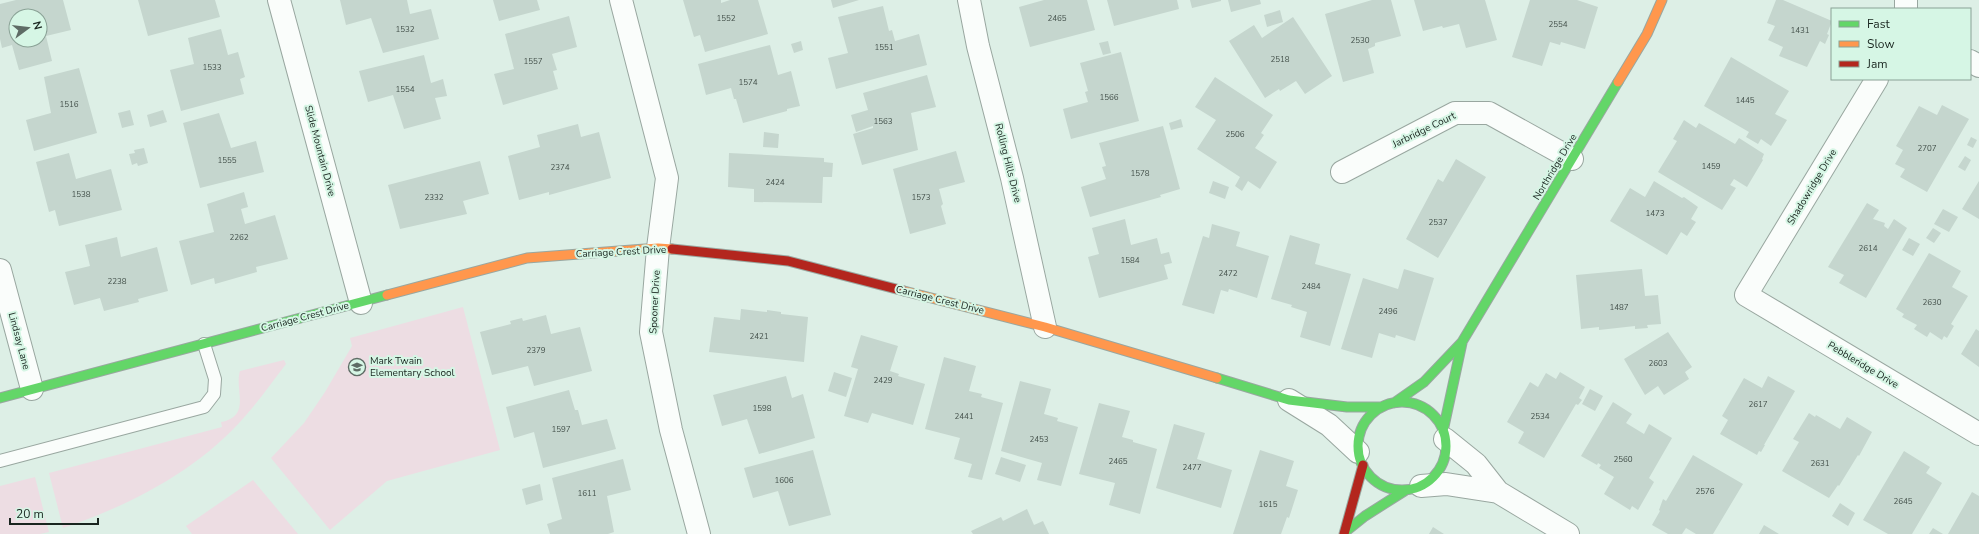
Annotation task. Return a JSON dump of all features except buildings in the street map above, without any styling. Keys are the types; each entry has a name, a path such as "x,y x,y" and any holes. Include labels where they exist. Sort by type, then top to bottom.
{"street":[{"name":"Slide Mountain Drive","path":"279,0 361,303"},
{"name":"Spooner Drive","path":"620,0 667,178 658,248 651,332 671,430 699,534"},
{"name":"Rolling Hills Drive","path":"968,0 978,46 1012,178 1045,327"},
{"name":"Northridge Drive","path":"1394,403 1424,382 1462,342 1647,34 1662,0"},
{"name":"Shadowridge Drive","path":"1746,295 1876,80"},
{"name":"Jarbridge Court","path":"1342,172 1455,112 1489,113 1572,159"},
{"name":"Carriage Crest Drive","path":"0,398 527,258 658,248 788,261 1045,327 1289,400 1348,407 1381,407"},
{"name":"Lindsay Lane","path":"0,270 32,389"},
{"name":"Pebbleridge Drive","path":"1746,295 1979,434"},
{"name":"Northridge Drive","path":"1444,435 1462,342"},
{"name":"Carriage Crest Drive","path":"1289,400 1329,425 1360,459"},
{"path":"1344,533 1360,459 1358,442 1361,431 1373,413 1381,407 1394,403 1412,404 1429,412 1437,420 1444,435 1476,464 1498,492 1568,534"},
{"path":"1344,533 1365,516 1430,480 1443,461 1444,435"},
{"path":"1360,459 1370,476 1381,484 1393,489 1446,484 1498,492"}],"lane":[{"path":"0,461 204,407 214,394 215,379 204,344"}],"shaded area":[{"path":"463,307 500,450 387,481 330,530 271,458 304,423 325,392 352,346 350,338"},
{"path":"284,360 286,364 262,396 229,434 208,452 186,468 138,497 113,509 63,528 49,473 222,427 221,422 230,419 236,414 239,408 240,371"},
{"path":"35,477 49,532 40,534 0,534 0,486"},
{"path":"253,480 298,534 192,534 186,526"}],"traffic: fast":[{"path":"1394,403 1424,382 1462,342 1618,82"},
{"path":"0,398 387,295"},
{"path":"1443,431 1462,343"},
{"path":"1217,378 1289,400 1347,407 1381,407"},
{"path":"1402,402 1419,406 1433,415 1442,429 1446,446 1442,463 1433,477 1419,486 1402,490 1385,486 1371,477 1362,463 1358,446 1362,429 1371,415 1385,406 1402,402"},
{"path":"1345,532 1365,516 1406,490"}],"traffic: slow":[{"path":"1618,82 1647,34 1662,0"},
{"path":"387,295 527,258 658,248 672,249"},
{"path":"904,291 1045,327 1217,378"}],"traffic: jam":[{"path":"672,249 788,261 904,291"},
{"path":"1344,534 1363,465"}],"place":[{"name":"Mark Twain Elementary School","path":"357,367"}]}
